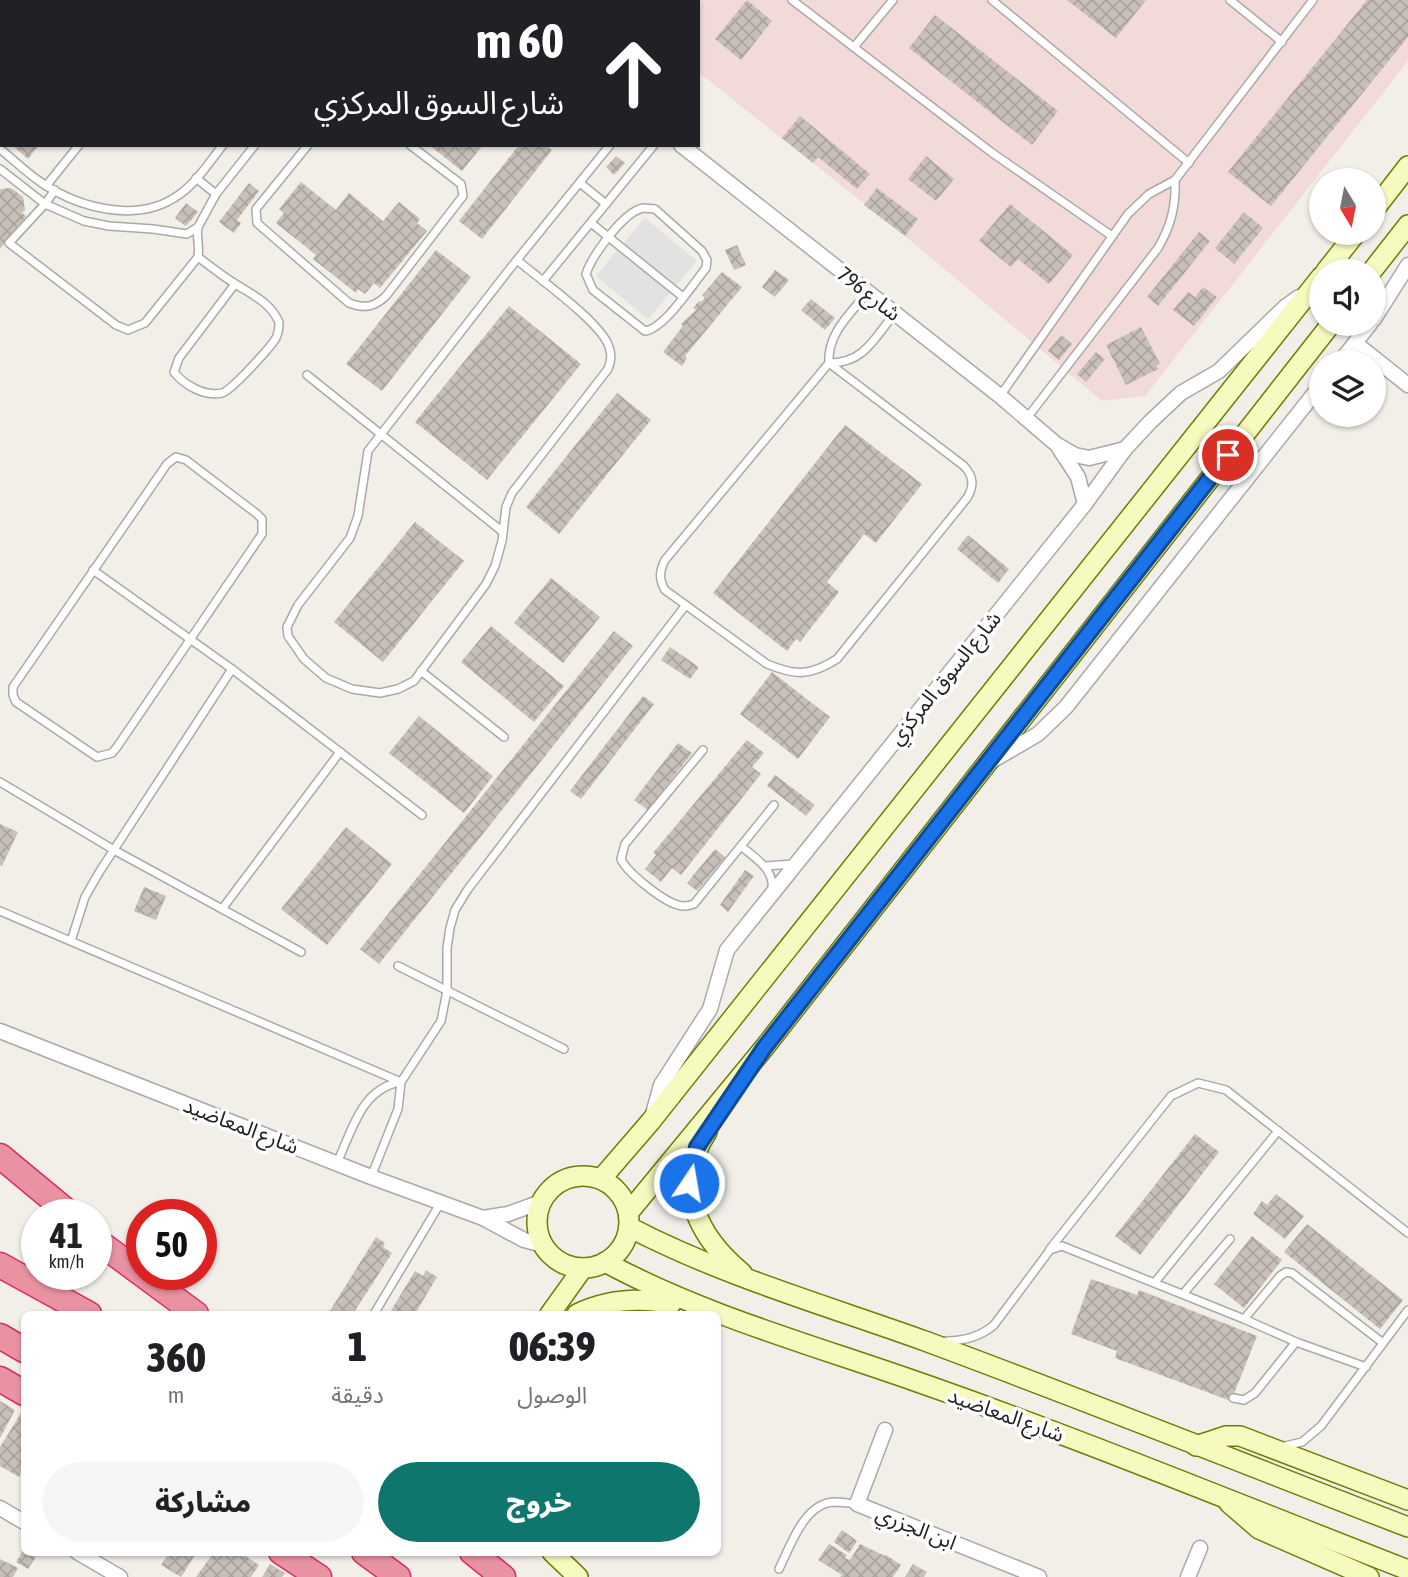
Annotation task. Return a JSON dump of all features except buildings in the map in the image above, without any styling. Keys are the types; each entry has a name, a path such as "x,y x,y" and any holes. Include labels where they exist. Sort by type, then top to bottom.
{"highway":[{"path":"0,1156 52,1199"},
{"path":"0,1178 30,1199"},
{"path":"112,1252 192,1311"},
{"path":"0,1265 84,1311"},
{"path":"0,1336 21,1348"},
{"path":"0,1379 21,1391"},
{"path":"287,1556 319,1577"},
{"path":"369,1556 398,1577"},
{"path":"477,1556 503,1577"}],"main road":[{"path":"1386,194 1408,166"},
{"path":"1381,259 1408,225"},
{"path":"1335,259 1347,245"},
{"name":"شارع السوق المركزي","path":"601,1179 652,1121 1309,293"},
{"path":"629,1219 619,1192 601,1179 587,1176 561,1181 549,1190 541,1202 537,1223 543,1245 553,1257 567,1265 583,1268 604,1262 621,1248 629,1219 1322,336"},
{"path":"751,1280 731,1264 711,1242 697,1217 689,1183 697,1147 764,1048"},
{"name":"شارع المعاضيد","path":"629,1219 690,1257 925,1342 1408,1527"},
{"name":"شارع المعاضيد","path":"604,1262 646,1285 714,1311"},
{"path":"552,1311 583,1268"},
{"path":"584,1311 609,1301 628,1299 661,1302 705,1311"},
{"name":"شارع المعاضيد","path":"721,1314 911,1380 1218,1493 1408,1570"},
{"path":"1196,1446 1226,1436 1240,1436 1408,1500"},
{"path":"1218,1493 1259,1530 1365,1576"},
{"path":"556,1556 578,1577"}],"street":[{"name":"شارع 796","path":"684,147 1000,396 1056,444 1075,455 1089,458 1125,449"},
{"path":"1386,300 1408,265"},
{"name":"شارع السوق المركزي","path":"652,1121 661,1085 710,1009 727,950 1085,504 1125,449 1181,393 1219,371 1285,307 1309,289"},
{"path":"1349,350 1361,336"},
{"path":"1355,343 1408,385"},
{"path":"989,763 1038,734 1066,707 1309,400"},
{"name":"شارع 796","path":"1056,444 1078,477 1085,504"},
{"name":"شارع المعاضيد","path":"0,1031 371,1177 483,1218 524,1240 543,1245"},
{"path":"483,1218 516,1212 541,1202"},
{"name":"ابن الجزري","path":"885,1430 857,1504 1006,1572 1039,1577"},
{"path":"0,1508 21,1520"},
{"path":"1188,1577 1200,1548"},
{"path":"84,1556 120,1577"}],"lane":[{"path":"792,0 990,152 1112,236"},
{"path":"854,47 892,0"},
{"path":"992,0 1189,163"},
{"path":"1230,0 1282,42"},
{"path":"1000,396 1112,236 1149,194 1175,180 1313,0"},
{"path":"46,186 77,147"},
{"path":"0,149 46,186 92,206 142,210 170,201 183,192 221,147"},
{"path":"55,190 9,243 124,328 132,329 145,323 198,257 198,228 216,194 253,147"},
{"path":"307,147 256,209 257,223 349,303 360,307 377,303 386,296 463,196 461,184 413,147"},
{"path":"517,260 593,325 606,339 612,358 600,382 512,493 506,507 495,566 486,584 414,681 398,689 380,693 358,691 326,678 304,659 288,636 287,627 298,605 350,538 358,516 368,451 517,260 608,147"},
{"path":"543,281 652,147"},
{"path":"0,169 45,204 84,221 177,234 187,234 198,228"},
{"path":"196,178 216,194"},
{"path":"1026,418 1162,242 1174,209 1175,180"},
{"path":"580,183 606,204"},
{"path":"637,209 654,209 702,251 707,260 706,268 653,328 645,331 593,290 586,274 590,261 610,238 626,217 637,209"},
{"path":"591,223 683,297"},
{"path":"198,257 235,285 263,301 274,310 279,322 275,339 251,367 225,393 209,395 181,381 174,372 179,358 235,285"},
{"path":"829,363 964,466 973,481 967,498 837,659 822,668 804,673 786,671 767,664 685,606 665,590 660,581 660,570 664,560 829,363 830,343 867,293"},
{"path":"829,363 842,363 862,354 894,314"},
{"path":"307,375 503,532"},
{"path":"176,457 186,460 262,519 262,534 117,747 105,756 97,757 22,707 13,695 13,687 93,570 171,459 176,457"},
{"path":"93,570 232,669 422,814"},
{"path":"371,1177 398,1110 401,1082 441,1021 447,991 447,948 455,910 685,606"},
{"path":"71,941 85,897 232,669"},
{"path":"421,671 504,737"},
{"path":"703,750 625,844 621,859 624,867 674,904 688,906 700,899 774,805"},
{"path":"222,909 340,751"},
{"path":"0,782 114,850 301,952"},
{"path":"741,846 766,866 772,879 772,894"},
{"path":"766,866 780,867 796,863"},
{"path":"0,911 401,1082"},
{"path":"398,967 564,1049"},
{"path":"337,1163 364,1104 380,1088 401,1082"},
{"path":"925,1342 958,1341 986,1333 1171,1096 1198,1083 1226,1090 1408,1233"},
{"path":"1155,1282 1278,1131"},
{"path":"376,1311 441,1202"},
{"path":"1183,1294 1230,1239"},
{"path":"1050,1250 1062,1246 1070,1248 1296,1342 1366,1367"},
{"path":"1244,1319 1280,1276 1286,1272 1292,1273 1383,1343"},
{"path":"1192,1311 1196,1300"},
{"path":"1271,1446 1290,1446 1309,1437 1321,1426 1408,1310"},
{"path":"1233,1398 1244,1400 1255,1392 1296,1342"},
{"path":"779,1569 803,1524 817,1507 832,1502 857,1504"}],"shaded area":[{"path":"700,0 1408,0 1408,61 1324,168 1309,168 1309,187 1145,396 1102,401 905,236 700,74"},
{"path":"645,218 697,261 648,319 596,276"}],"route":[{"path":"689,1183 697,1147 764,1048 1228,455"}]}
